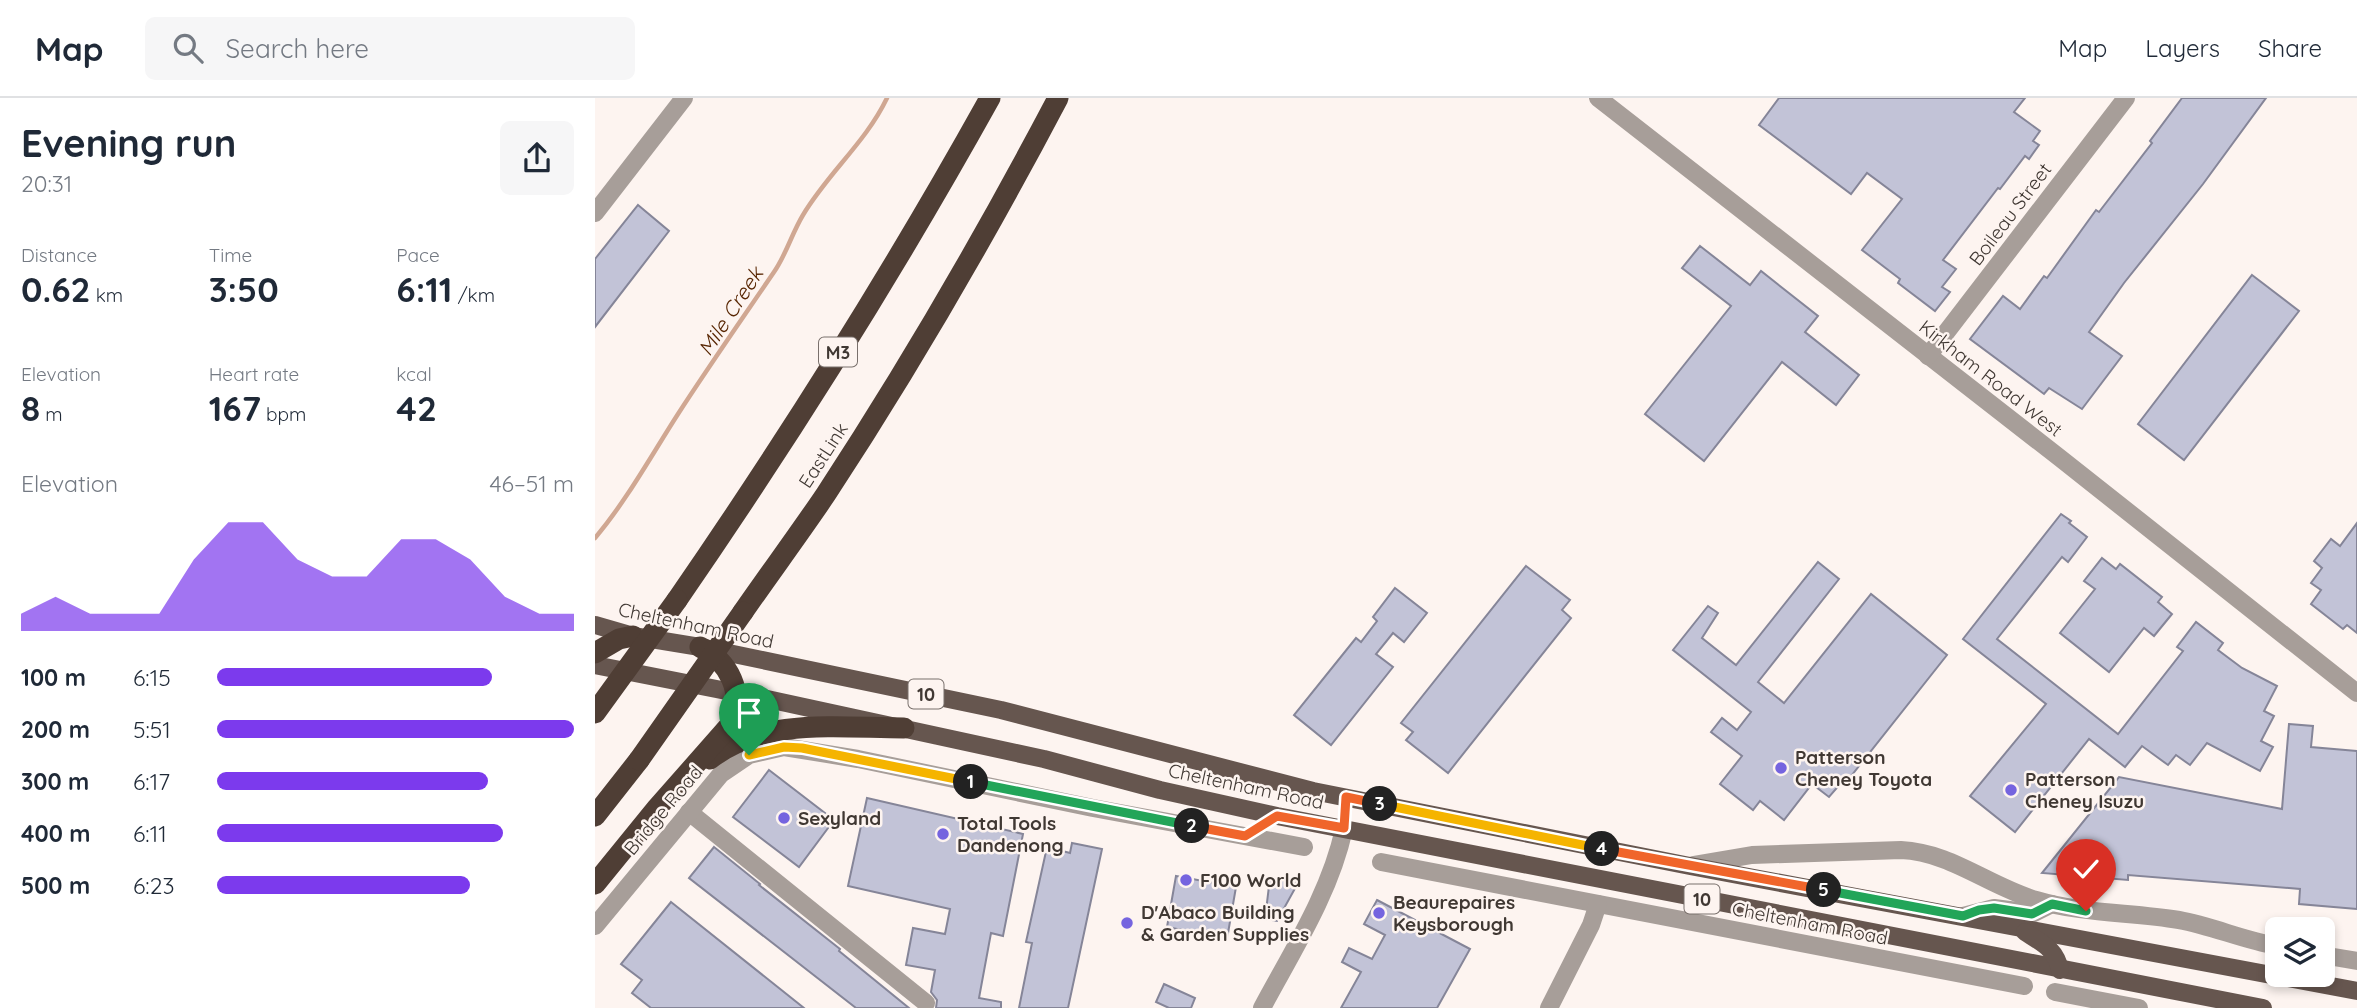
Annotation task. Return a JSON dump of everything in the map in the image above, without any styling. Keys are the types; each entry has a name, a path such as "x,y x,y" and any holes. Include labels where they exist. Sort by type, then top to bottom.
{"highway":[{"name":"M3","path":"595,713 719,540 860,317 990,98"},
{"name":"EastLink","path":"595,816 639,760 825,495 894,385 1060,98"},
{"path":"595,653 619,639 633,636"},
{"path":"595,884 731,724 736,713 731,676 721,662 700,647"},
{"path":"657,808 711,758 748,737 777,730 904,728"}],"main road":[{"name":"Cheltenham Road","path":"595,625 633,636 700,647 1001,710 1191,761 1346,797 1690,866 2357,991"},
{"name":"Cheltenham Road","path":"595,665 904,728 1277,816 2263,1008"},
{"path":"1344,828 1346,797"},
{"path":"2019,928 2052,950 2060,970"}],"street":[{"path":"595,213 684,98"},
{"name":"Kirkham Road West","path":"1598,98 2357,693"},
{"name":"Boileau Street","path":"1928,356 2126,98"},
{"path":"828,728 858,759 1093,808 1304,847"},
{"name":"Bridge Road","path":"595,926 722,774 741,759 767,749 784,747 858,759"},
{"path":"689,812 926,1003"},
{"path":"1245,836 1277,816"},
{"path":"1262,1008 1329,882 1344,828"},
{"path":"1441,848 1456,876"},
{"name":"Cheltenham Road","path":"1690,866 1752,855 1901,850 1922,852 1951,862 2008,891 2052,904 2097,913 2178,920 2265,942"},
{"name":"Cheltenham Road","path":"1381,862 2024,986"},
{"path":"1549,1008 1591,926 1598,904"},
{"path":"1963,916 1994,908 2032,914 2052,904"},
{"path":"2335,957 2357,961"},
{"path":"2060,970 2054,1000 2139,1008"}],"building":[{"path":"1779,98 2025,98 2014,112 2040,131 2033,141 2039,145 2029,159 2025,156 2000,189 1998,188 1943,260 1956,269 1942,287 1950,292 1935,311 1898,283 1900,279 1862,250 1902,199 1867,173 1851,194 1759,125"},
{"path":"2182,98 2266,98 2089,332 2122,356 2082,409 2049,388 2044,394 1970,339 2003,296 2020,309 2044,276 2047,278 2096,210 2099,212 2152,143 2150,141"},
{"path":"638,205 669,231 595,327 595,259"},
{"path":"1700,246 1750,285 1761,271 1818,316 1805,332 1859,375 1836,405 1782,362 1704,461 1645,414 1731,306 1682,268"},
{"path":"2252,275 2299,311 2184,460 2138,424"},
{"path":"2061,514 2087,537 2068,562 2062,557 1997,639 2118,734 2183,651 2177,647 2196,622 2223,643 2218,650 2242,668 2277,686 2264,711 2274,716 2261,741 2273,747 2260,771 2207,743 2190,765 2176,755 2168,765 2142,746 2125,767 2089,739 2015,832 1970,796 2046,704 1963,639"},
{"path":"2357,523 2357,633 2347,625 2343,629 2311,604 2321,590 2311,583 2322,568 2314,561 2331,539 2340,546"},
{"path":"2102,558 2116,569 2120,564 2162,597 2158,602 2172,614 2154,636 2144,628 2109,672 2060,633 2095,589 2084,581"},
{"path":"1818,562 1839,579 1758,682 1784,703 1871,594 1947,655 1844,785 1841,783 1829,797 1812,784 1784,820 1760,801 1753,810 1720,784 1742,756 1711,732 1722,718 1737,730 1751,712 1673,650 1708,606 1718,613 1702,638 1736,665"},
{"path":"1526,566 1570,600 1562,610 1571,618 1448,773 1406,740 1413,732 1401,723"},
{"path":"1395,588 1427,613 1404,642 1393,633 1376,654 1393,667 1331,745 1294,715 1356,638 1361,642 1377,621 1373,617"},
{"path":"2289,724 2313,726 2311,747 2357,751 2357,909 2299,904 2300,889 2128,875 2128,880 2042,873 2119,777 2282,809"},
{"name":"Sexyland","path":"769,770 834,820 799,867 733,817"},
{"path":"867,798 1023,834 1003,936 991,933 979,998 1001,1002 1001,1008 936,1008 937,1000 931,992 935,970 906,965 913,928 945,934 950,909 848,886"},
{"path":"1072,843 1102,849 1068,1008 1019,1008 1032,943 1026,942 1047,847 1070,853"},
{"path":"714,847 909,1008 856,1008 689,878"},
{"path":"1176,876 1236,887 1227,939 1167,927"},
{"path":"1270,878 1298,883 1277,921 1265,919"},
{"path":"1377,900 1470,949 1437,1008 1341,1008 1361,972 1342,962 1349,948 1372,959 1385,935 1364,924"},
{"path":"671,902 804,1008 651,1008 632,993 642,980 621,964"},
{"path":"1164,984 1195,998 1191,1008 1169,1008 1156,1002"}],"waterway":[{"name":"Mile Creek","path":"595,538 628,493 774,272 813,200 869,129 887,98"}],"place":[{"name":"Patterson Cheney Toyota","path":"1781,768"},
{"name":"Patterson Cheney Isuzu","path":"2011,790"},
{"name":"Sexyland","path":"784,818"},
{"name":"Total Tools Dandenong","path":"943,834"},
{"name":"F100 World","path":"1186,880"},
{"name":"Beaurepaires Keysborough","path":"1379,913"},
{"name":"D'Abaco Building & Garden Supplies","path":"1127,923"}],"route":[{"path":"749,755 767,749 802,748 1093,808 1245,836 1277,816 1344,828 1346,797 1690,866 1963,916 1986,908 2003,908 2032,914 2052,904 2086,911"}]}
